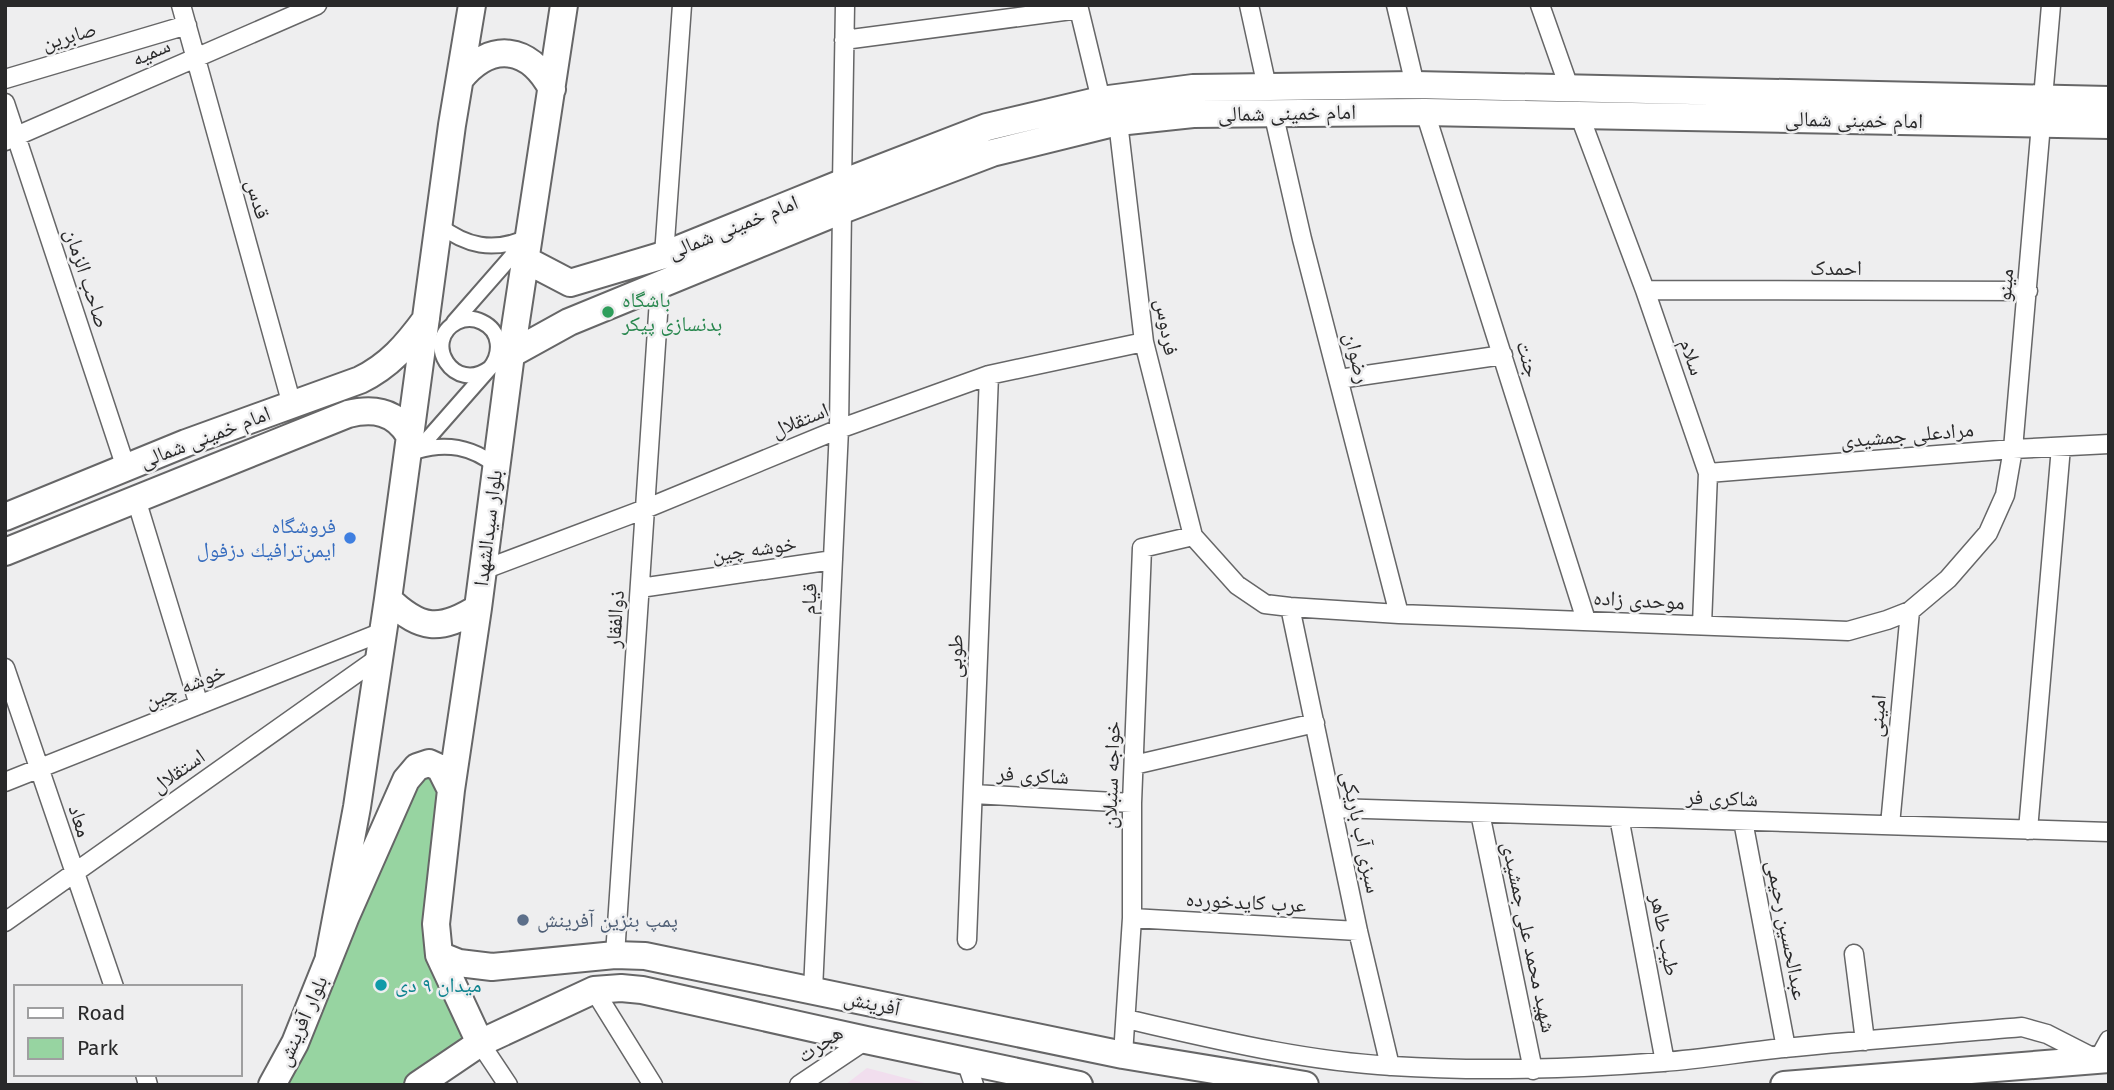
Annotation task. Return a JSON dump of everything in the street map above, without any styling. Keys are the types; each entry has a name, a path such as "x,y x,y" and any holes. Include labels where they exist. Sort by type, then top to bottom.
{"main road":[{"path":"330,956 357,807 411,447 439,322 439,225 472,5"},
{"name":"بلوار سیدالشهدا","path":"480,1043 439,955 436,924 451,790 496,466 500,361 527,248 564,5"},
{"path":"460,79 472,64 490,55 509,53 528,59 543,71 552,89"},
{"name":"امام خمینی شمالی","path":"500,361 569,321 842,210 992,153 1118,122 1193,114 1270,100 1415,85 1574,102"},
{"name":"امام خمینی شمالی","path":"570,284 664,255 987,127 1101,100 1193,88 1270,100 1425,112 1574,102 2042,111 2109,100"},
{"name":"امام خمینی شمالی","path":"2042,111 2109,125"},
{"path":"527,248 570,284 560,295 559,302 563,317 569,321"},
{"name":"امام خمینی شمالی","path":"5,517 186,443 366,377 439,322"},
{"path":"363,411 374,405 378,397 373,381 366,377"},
{"path":"363,411 379,411 394,418 405,427 411,447"},
{"name":"امام خمینی شمالی","path":"5,552 302,431 363,411"},
{"path":"388,599 407,617 431,625 457,622 478,608"},
{"path":"330,956 406,780 417,767 429,763 440,768 451,790"},
{"name":"آفرینش","path":"439,955 459,963 492,967 615,955 645,956 1123,1055 1305,1085"},
{"name":"بلوار آفرینش","path":"272,1085 295,1043 330,956"},
{"path":"683,999 689,965"},
{"name":"آفرینش","path":"418,1085 480,1043 594,990 621,988 642,990 866,1040 970,1073 1079,1085"},
{"path":"1784,1085 2105,1053"}],"street":[{"name":"قدس","path":"181,5 292,405"},
{"name":"سمیه","path":"11,139 317,5"},
{"path":"664,255 682,5"},
{"path":"842,183 845,5"},
{"name":"رضوان","path":"1249,5 1270,100 1399,614"},
{"path":"1396,5 1415,85"},
{"name":"سلام","path":"1539,5 1645,290 1708,473 1702,625"},
{"name":"مینو","path":"2013,449 2051,5"},
{"path":"844,40 1078,7 1101,100"},
{"name":"صابرین","path":"5,79 187,25"},
{"name":"صاحب الزمان","path":"5,103 11,139 126,468"},
{"name":"جنت","path":"1425,112 1586,620"},
{"name":"فردوس","path":"1118,122 1144,342 1193,536"},
{"name":"قیام","path":"813,990 839,429 842,210"},
{"path":"439,225 454,237 472,245 492,247 511,244 527,248"},
{"path":"439,322 527,248"},
{"name":"ذوالفقار","path":"615,955 660,285"},
{"name":"احمدک","path":"1645,290 2028,291"},
{"path":"439,322 470,319 488,325 498,342 500,361"},
{"path":"439,322 445,333 442,351 450,367 466,376 475,375 500,361"},
{"name":"استقلال","path":"483,570 645,509 839,429 989,375 1144,342"},
{"path":"1339,379 1503,355"},
{"path":"411,447 500,361"},
{"name":"طوبی","path":"967,940 989,375"},
{"name":"مرادعلی جمشیدی","path":"1708,473 2109,444"},
{"path":"411,447 453,446 476,453 496,466"},
{"path":"2028,830 2061,447"},
{"name":"موحدی زاده","path":"1193,536 1237,585 1265,604 1399,614 1848,631 1910,611 1948,579 1988,533 2005,495 2013,449"},
{"path":"136,499 199,705"},
{"name":"خواجه سنبلان","path":"1123,1055 1132,918 1132,803 1142,548 1193,536"},
{"name":"خوشه چین","path":"640,588 833,560"},
{"name":"سبزی آب باریکی","path":"1290,607 1358,932 1390,1066"},
{"name":"امینی","path":"1890,825 1910,611"},
{"name":"خوشه چین","path":"5,782 382,632"},
{"name":"استقلال","path":"5,922 378,658"},
{"name":"معاد","path":"5,668 113,985"},
{"path":"1134,765 1315,723"},
{"name":"شاکری فر","path":"972,794 1132,803"},
{"name":"شاکری فر","path":"1334,808 2109,832"},
{"name":"شهید محمد علی جمشیدی","path":"1480,813 1533,1070"},
{"name":"طیب طاهر","path":"1619,817 1665,1062"},
{"name":"عبدالحسین رحیمی","path":"1743,821 1786,1048"},
{"name":"عرب کایدخورده","path":"1132,918 1358,932"},
{"path":"1854,954 1865,1041"},
{"path":"594,990 653,1085"},
{"path":"1126,1019 1319,1059 1390,1066 1533,1070 1665,1062 1786,1048 2022,1027 2105,1053"},
{"name":"هجرت","path":"799,1085 866,1040"},
{"path":"480,1043 508,1085"}],"shaded area":[{"path":"867,1068 932,1085 845,1085"}],"green space":[{"path":"427,771 444,783 430,900 469,1040 402,1085 281,1085 406,796"}],"place":[{"name":"باشگاه بدنسازی پیکر","path":"608,312"},
{"name":"فروشگاه ايمن‌ترافيك دزفول","path":"350,538"},
{"name":"پمپ بنزین آفرینش","path":"523,920"},
{"name":"میدان ۹ دی","path":"381,985"}]}
